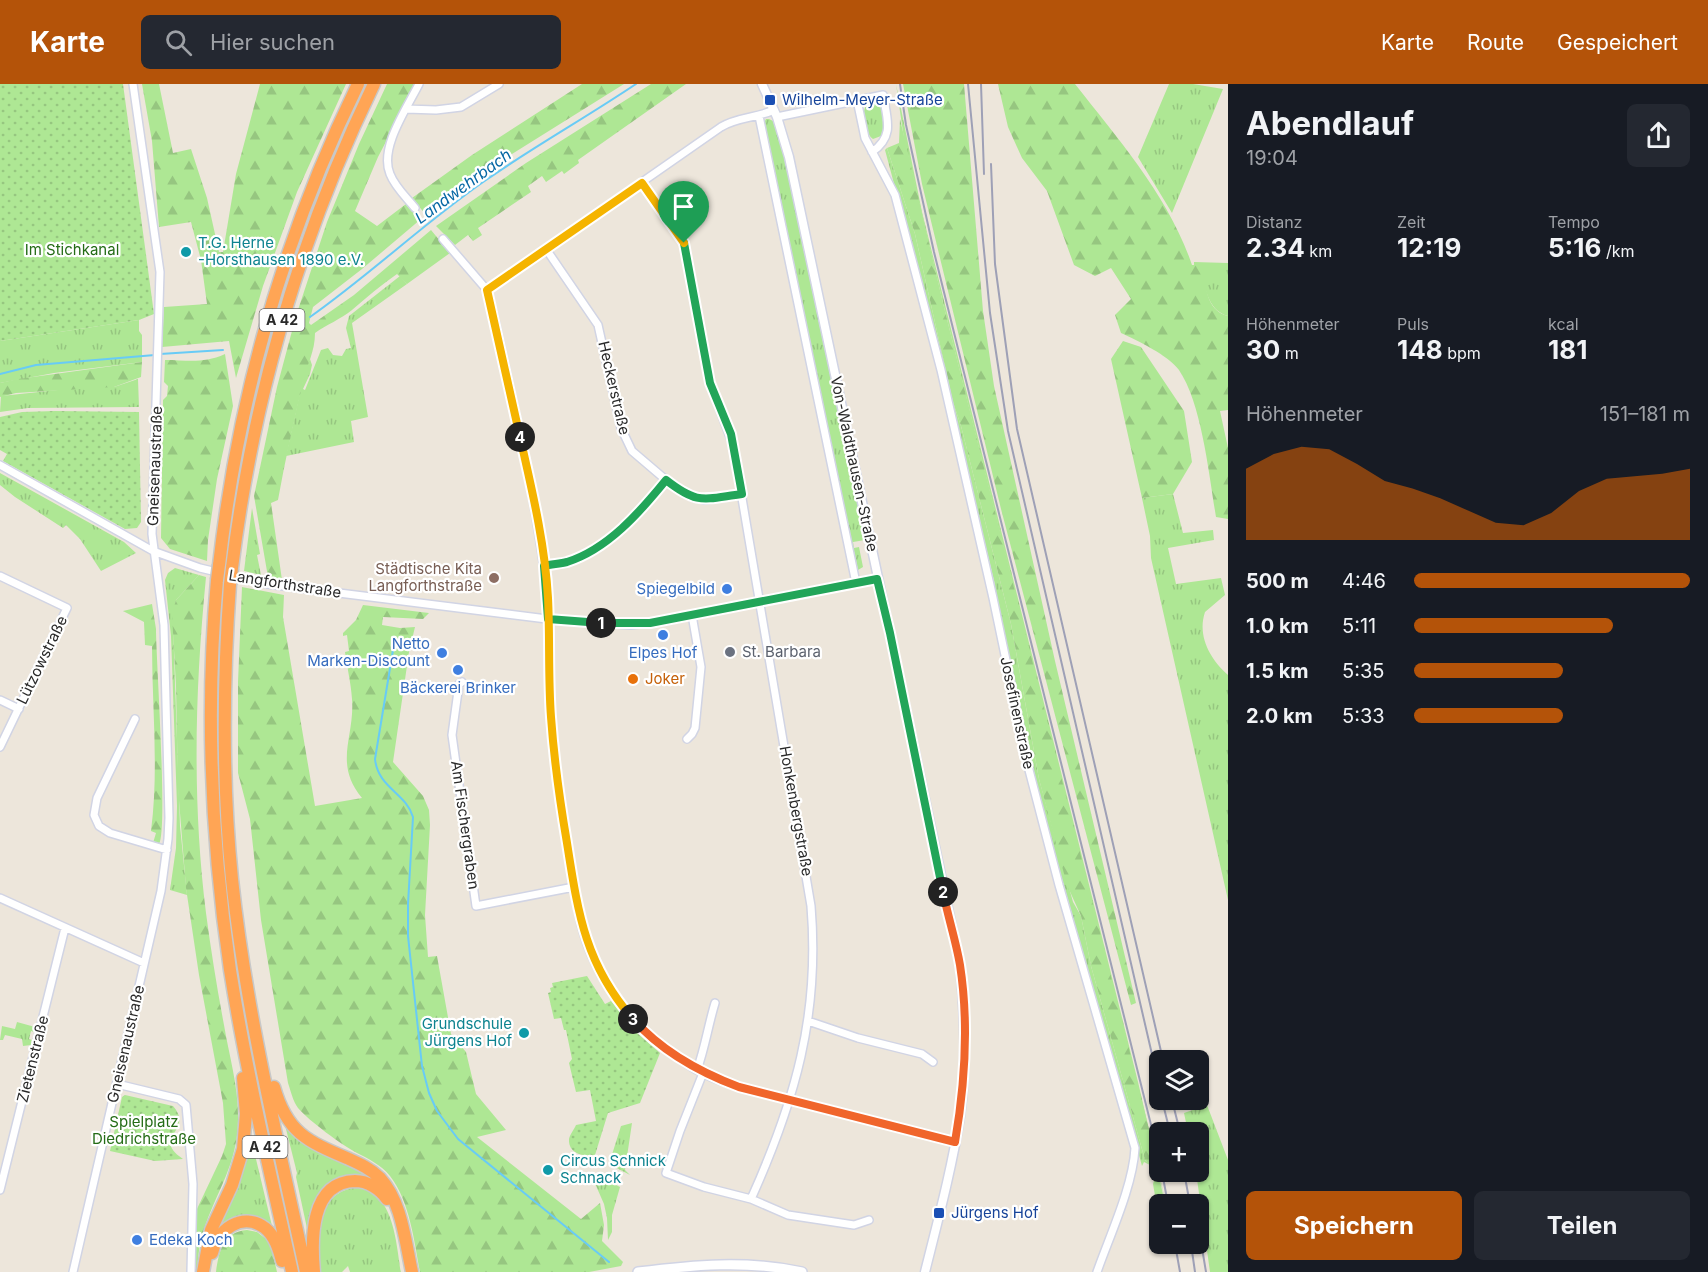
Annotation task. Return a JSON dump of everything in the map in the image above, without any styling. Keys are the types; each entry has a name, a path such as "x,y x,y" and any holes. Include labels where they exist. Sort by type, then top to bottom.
{"highway":[{"name":"A 42","path":"292,1272 239,1021 221,898 211,780 210,672 217,580 237,444 266,324 311,190 358,84"},
{"name":"A 42","path":"306,1272 255,1028 234,892 225,787 225,670 230,584 247,466 278,331 324,197 374,84"},
{"path":"203,1272 207,1242 232,1185 246,1134 245,1092 235,1040 239,1021"},
{"path":"255,1028 263,1032 275,1092 288,1121 302,1136 318,1146 367,1167 390,1190 397,1207 412,1272"},
{"path":"314,1272 313,1240 318,1208 323,1198 341,1183 360,1181 378,1189 386,1196 391,1207 405,1272"},
{"path":"209,1272 218,1237 232,1224 247,1222 261,1226 271,1236 277,1246 285,1272"}],"main road":[{"path":"638,1272 729,1264 777,1266 802,1272"}],"street":[{"name":"Gneisenaustraße","path":"73,1272 161,891 169,818 164,625 152,534 160,272 134,84"},
{"path":"415,208 395,184 387,162 391,139 419,84"},
{"path":"406,109 460,107 499,84"},
{"name":"Von-Waldthausen-Straße","path":"762,84 789,157 960,965 964,1060 960,1114 925,1272"},
{"path":"487,290 725,124 883,95 887,135 885,141 872,152"},
{"name":"Josefinenstraße","path":"857,100 866,138 895,195 943,381 993,598 1029,770 1059,885 1135,1148 1129,1180 1097,1272"},
{"name":"Von-Waldthausen-Straße","path":"759,116 856,583"},
{"name":"Honkenbergstraße","path":"642,183 681,237 686,250 710,383 731,434 812,906 813,969 808,1021 791,1100 751,1199"},
{"path":"443,239 487,290 533,496 544,566 554,748 574,887 593,959 614,994 649,1035 700,1072 739,1087 955,1142"},
{"name":"Heckerstraße","path":"546,249 598,325 621,428 628,444 639,457 684,494 698,499 742,494"},
{"name":"Langforthstraße","path":"0,465 153,551 200,568 267,584 548,619 632,625 877,579"},
{"path":"544,566 567,562 608,539 640,511 666,480"},
{"name":"Lützowstraße","path":"0,576 67,608 0,747"},
{"path":"687,739 695,728 701,680 699,652 692,615"},
{"name":"Am Fischergraben","path":"462,682 459,684 452,735 476,906 574,887"},
{"path":"0,700 19,709"},
{"path":"135,719 97,798 94,815 99,826 110,833 167,850"},
{"path":"0,898 144,963"},
{"name":"Zietenstraße","path":"0,1190 65,928"},
{"path":"715,1003 706,1031 700,1072 666,1173 704,1187 751,1199 788,1215 854,1225 869,1220"},
{"path":"808,1021 858,1038 922,1054 933,1062"},
{"path":"117,1084 175,1098 186,1105 193,1184 191,1272"}],"green space":[{"name":"Im Stichkanal","path":"0,84 123,84 154,314 139,320 0,341"},
{"path":"142,84 159,84 173,153 191,149 207,198 219,252 223,252 236,174 260,84 346,84 297,192 263,286 236,378 229,341 162,347 164,307 207,304 201,260 191,222 159,227 152,141"},
{"path":"387,84 416,84 378,157 355,211 377,226 406,204 421,219 313,307 309,323 311,325 354,295 431,230 450,253 407,284 397,274 348,313 315,333 314,346 303,382 278,500 271,503 282,580 268,577 254,496 277,387 296,316 327,222"},
{"path":"582,84 624,84 493,166 426,215 412,198 472,155"},
{"path":"651,84 686,84 578,160 579,163 564,174 562,171 546,182 542,176 528,186 531,192 478,228 482,235 473,241 468,235 455,245 436,226 526,163"},
{"path":"896,84 922,212 1138,1082 1149,1135 943,303 904,139"},
{"path":"903,84 964,84 983,311 994,386 1055,661 1136,1003 1131,1005 1001,509 922,184"},
{"path":"998,84 1075,84 1125,148 1156,193 1182,240 1192,265 1203,265 1208,296 1220,313 1228,316 1228,410 1220,411 1228,448 1228,519 1216,517 1204,441 1187,384 1179,370 1168,359 1121,333 1115,315 1131,299 1111,268 1095,276 1074,265 1047,191 1022,158 1008,127"},
{"path":"1169,84 1193,84 1223,89 1172,213 1138,157"},
{"path":"875,100 881,103 884,130 881,136 873,139 867,132 863,118 867,104"},
{"path":"766,119 773,121 783,152 865,540 853,542 854,548 859,547 863,567 858,570 763,125"},
{"path":"900,119 943,303 1149,1129 1149,1163 1145,1160 1091,966 1081,916 1067,885 1039,779 1011,624 953,402 915,234 887,148 899,143"},
{"path":"887,148 915,234 953,402 1011,624 1039,779 1073,902 1081,916 1091,966 1145,1160 1149,1164 1144,1162 1142,1166 1045,819 994,592 995,585 985,543 982,541 983,535 941,359 885,150"},
{"path":"1194,262 1228,263 1228,316 1221,313 1211,302 1200,265 1194,265"},
{"path":"400,276 407,284 352,323 368,417 351,421 354,442 286,456 305,370 310,359 312,365 303,389 305,390 321,350 328,348 333,355 342,356 346,349 351,348 346,328 349,316"},
{"path":"139,320 139,331 142,335 142,362 54,373 0,383 0,341"},
{"path":"1123,341 1141,347 1184,411 1192,462 1173,494 1142,498 1111,359"},
{"path":"225,354 233,406 217,479 207,561 170,549 161,538 163,400 167,396 168,386 164,382 165,360 202,360"},
{"path":"142,362 141,377 114,387 16,393 0,397 0,383"},
{"path":"138,379 139,407 28,408 0,412 1,396 86,387 114,387"},
{"path":"22,412 139,412 141,522 137,528 125,529 3,461 7,454 0,450 0,417"},
{"path":"0,473 124,542 136,553 101,571 80,539 66,525 63,528 15,497 0,485"},
{"path":"1173,494 1183,533 1213,530 1214,540 1168,548 1176,584 1221,578 1225,595 1205,612 1203,630 1211,654 1228,675 1228,900 1151,558 1150,536 1142,498"},
{"path":"252,508 260,554 257,555 261,575 244,571"},
{"path":"175,568 199,575 176,600 173,624 180,826 187,895 170,890 176,848 177,806 171,636 165,580 168,573"},
{"path":"199,575 206,577 197,703 197,787 202,871 210,941 235,1081 238,1115 231,1162 203,1232 197,1272 194,1272 196,1211 226,1144 223,1103 199,975 186,888 178,788 172,614 176,600"},
{"path":"242,587 284,595 283,617 315,806 362,798 353,785 347,761 352,699 345,652 349,651 347,635 343,636 343,633 356,620 363,605 429,613 423,619 383,617 382,625 400,628 415,627 409,652 393,762 423,796 429,810 425,915 428,957 437,956 451,1034 466,1052 476,1094 506,1130 477,1137 581,1219 600,1203 604,1225 602,1241 623,1262 621,1266 589,1272 420,1272 407,1210 390,1176 375,1163 326,1132 296,1105 288,1083 261,920 250,819 238,773 238,682"},
{"path":"152,604 156,629 162,778 159,844 153,843 156,833 151,831 155,762 152,646 145,645 144,622 123,611"},
{"path":"587,976 605,1004 611,1001 637,1033 660,1053 640,1103 608,1113 595,1155 591,1156 574,1151 569,1144 576,1125 596,1121 590,1090 576,1092 569,1063 572,1059 566,1030 564,1030 561,1018 554,1019 548,993 553,987 552,983"},
{"path":"17,1022 35,1027 29,1039 32,1040 31,1045 23,1046 22,1039 5,1035 3,1040 0,1040 2,1026 15,1029"},
{"name":"Spielplatz Diedrichstraße","path":"125,1095 173,1106 179,1122 171,1139 171,1145 183,1159 155,1161 110,1151 122,1097"},
{"path":"1193,1110 1209,1110 1228,1160 1228,1272 1210,1272 1207,1254 1209,1194 1199,1194 1197,1182 1209,1182 1209,1122 1186,1122 1184,1113"},
{"path":"632,1123 625,1170 630,1175 609,1164 621,1126"},
{"path":"289,1128 382,1184 339,1182 308,1233 286,1129"},
{"path":"249,1130 272,1226 270,1228 267,1226 215,1230"},
{"path":"590,1172 620,1187 612,1215 612,1232 608,1240 604,1204"},
{"path":"1160,1182 1163,1194 1155,1194 1153,1184"},
{"path":"356,1187 369,1191 386,1208 395,1233 401,1272 350,1272 348,1266 342,1272 321,1272 318,1245 320,1219 332,1199"},
{"path":"247,1230 257,1232 270,1242 277,1272 216,1272 221,1250 227,1239 232,1234"}],"waterway":[{"name":"Landwehrbach","path":"310,317 486,180 636,84"},
{"name":"Landwehrbach","path":"160,354 223,350"},
{"name":"Landwehrbach","path":"0,374 36,365 155,355"},
{"path":"395,638 375,759 381,777 405,802 413,817 408,936 422,1066 429,1093 437,1111 458,1139 609,1262"}],"railway":[{"path":"900,84 906,125 934,252 1150,1122"},
{"path":"968,84 990,313 1008,431 1151,1050"},
{"path":"981,84 984,174"},
{"path":"991,164 995,264 1017,429 1161,1050"},
{"path":"1164,1110 1168,1122"},
{"path":"1174,1110 1178,1122"},
{"path":"1164,1182 1166,1194"},
{"path":"1186,1182 1188,1194"},
{"path":"1177,1254 1180,1272"},
{"path":"1192,1254 1195,1272"},
{"path":"1203,1254 1206,1272"}],"place":[{"name":"Wilhelm-Meyer-Straße","path":"770,100"},
{"name":"T.G. Herne -Horsthausen 1890 e.V.","path":"186,252"},
{"name":"Städtische Kita Langforthstraße","path":"494,578"},
{"name":"Spiegelbild","path":"727,589"},
{"name":"Elpes Hof","path":"663,635"},
{"name":"St. Barbara","path":"730,652"},
{"name":"Netto Marken-Discount","path":"442,653"},
{"name":"Bäckerei Brinker","path":"458,670"},
{"name":"Joker","path":"633,679"},
{"name":"Grundschule Jürgens Hof","path":"524,1033"},
{"name":"Circus Schnick Schnack","path":"548,1170"},
{"name":"Jürgens Hof","path":"939,1213"},
{"name":"Edeka Koch","path":"137,1240"}],"route":[{"path":"684,243 642,183 487,290 538,527 548,598 548,619 549,671 551,718 558,789 581,925 593,959 625,1009 649,1035 697,1070 739,1087 955,1142 960,1114 964,1060 960,965 877,579 650,623 632,625 548,619 548,598 544,566 567,562 608,539 640,511 666,480 684,494 698,499 742,494 731,434 710,383 684,243"}]}
